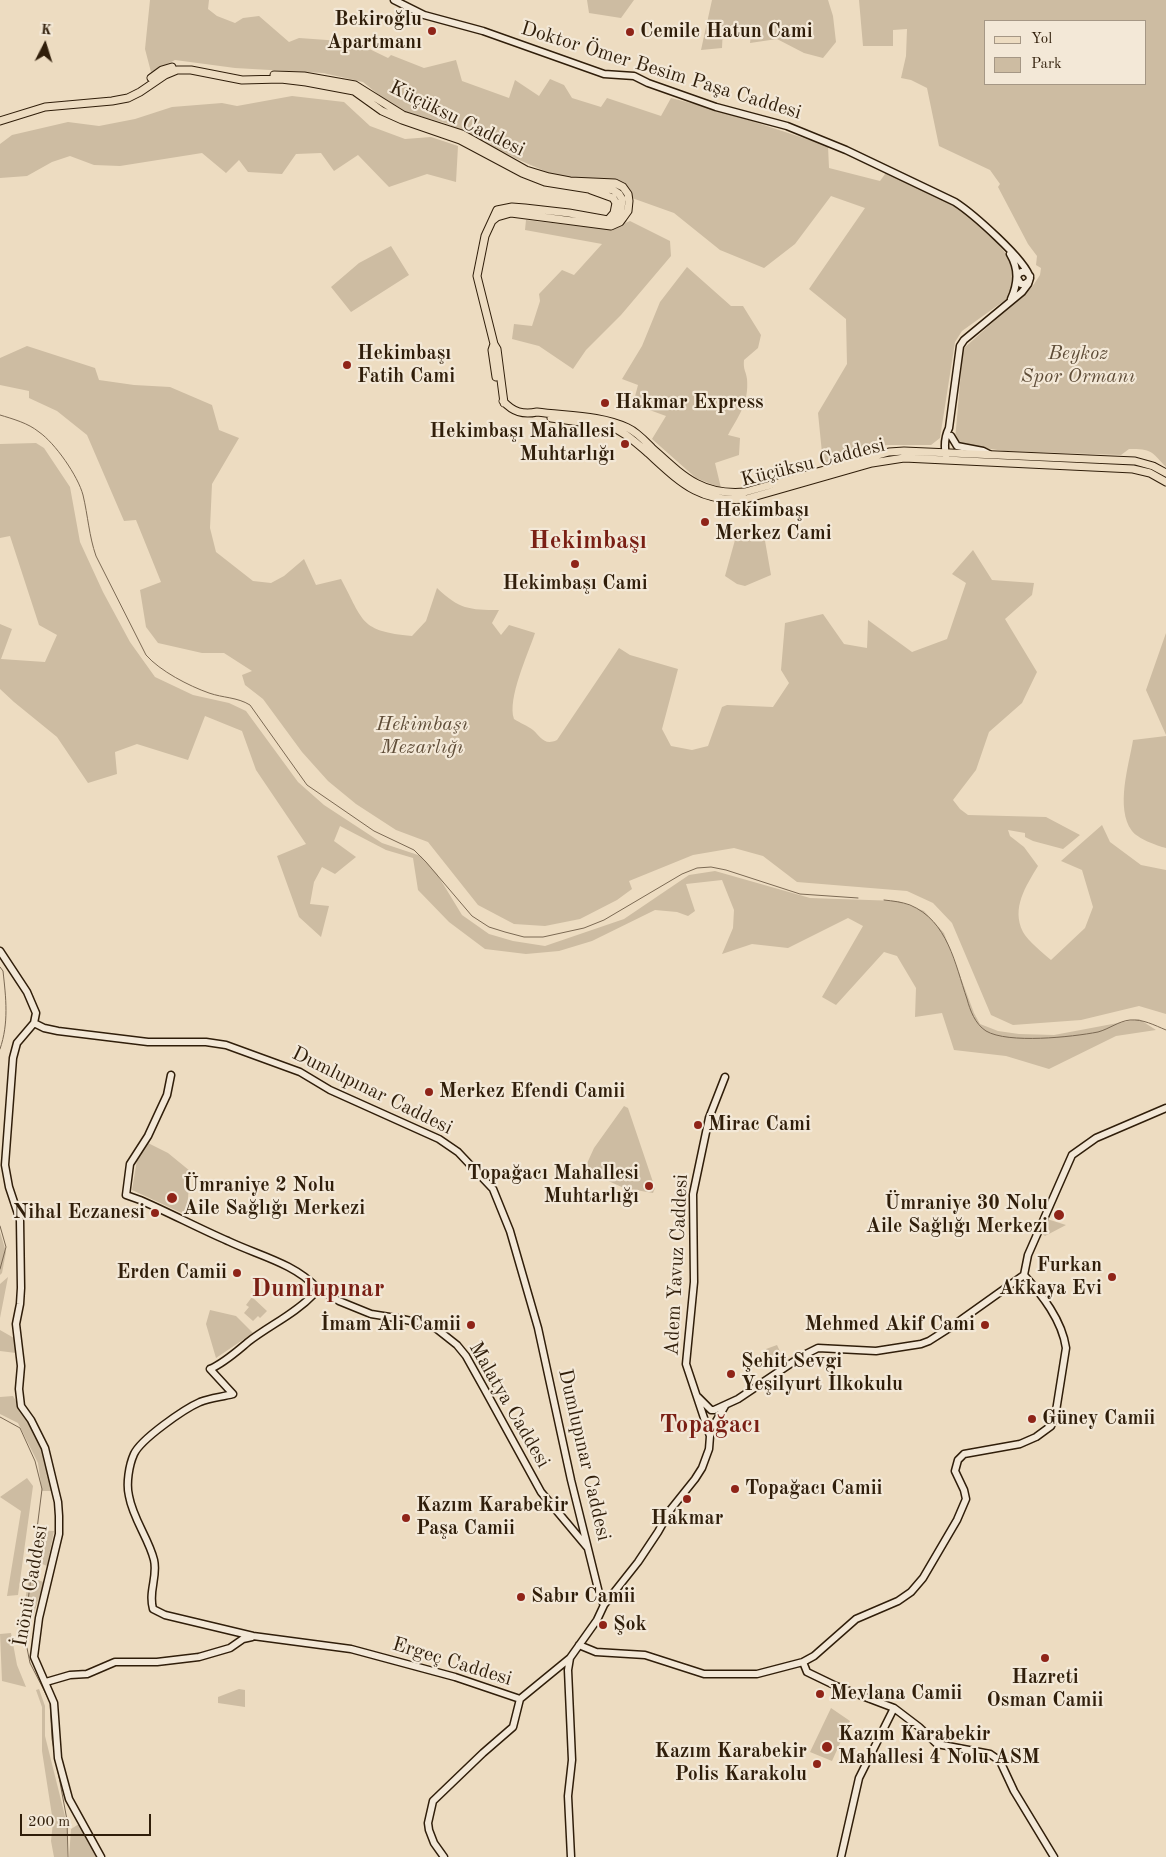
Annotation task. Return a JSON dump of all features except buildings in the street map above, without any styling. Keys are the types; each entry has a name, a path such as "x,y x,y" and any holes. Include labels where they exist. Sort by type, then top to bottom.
{"main road":[{"name":"Küçüksu Caddesi","path":"0,120 46,104 124,95 136,89 162,70 176,66 190,66 243,76 304,76 355,85 403,115 462,134 526,170 570,181 615,183 623,187 628,194 628,211 620,222 611,226 511,213 497,217 492,221"},
{"name":"Küçüksu Caddesi","path":"0,120 45,107 128,98 165,74 177,70 191,70 235,79 290,80 354,91 382,111 460,140 522,173 545,182 589,189 604,188 613,190 622,199 621,210 616,218 608,220 570,213 512,207 497,210 485,236 477,276 494,344 492,350 500,398 513,411 538,412 610,424 674,468 698,488 730,497 824,473 890,459 912,458 916,455 1033,461 1133,469 1150,473 1166,482"},
{"name":"Küçüksu Caddesi","path":"833,471 889,452 929,452 946,457 993,456 1033,461 1135,462 1153,466 1166,473"}],"street":[{"name":"Doktor Ömer Besim Paşa Caddesi","path":"394,0 424,15 483,31 604,74 634,76 648,83 716,107 787,126 846,150 955,202 982,222 1024,265 1029,278"},
{"path":"1005,246 1016,267 1017,278 1010,301"},
{"path":"946,457 943,450 948,435 960,346 964,340 1022,292 1029,278 1026,272 1022,272 1017,278"},
{"path":"929,452 942,444 948,435"},
{"path":"948,435 957,446 983,451 993,456"},
{"path":"0,951 28,992 36,1013 34,1023"},
{"name":"Dumlupınar Caddesi","path":"34,1023 44,1028 58,1031 148,1042 206,1042 226,1045 300,1072 330,1090 439,1139 458,1152 493,1190 510,1231 538,1328 571,1480 600,1596 604,1605"},
{"name":"İnönü Caddesi","path":"34,1023 17,1043 13,1058 6,1165 9,1187 20,1220 20,1304 16,1324 21,1366 19,1389 21,1406 31,1420 45,1448 60,1516 59,1534 40,1618 34,1657 54,1703 58,1758 69,1799 101,1857"},
{"name":"Malatya Caddesi","path":"171,1074 167,1095 148,1136 130,1164 126,1195 228,1242 284,1265 312,1283 317,1291 339,1301 371,1314 433,1326 457,1345 480,1381 541,1492 590,1550"},
{"name":"Adem Yavuz Caddesi","path":"710,1436 686,1364 694,1282 693,1194 709,1118 725,1077"},
{"path":"712,1410 718,1415 716,1421 708,1423 705,1419 707,1411 726,1406 802,1356 818,1348 876,1351 921,1344 951,1328 1024,1275 1028,1255 1072,1155 1096,1138 1166,1108"},
{"path":"579,1645 596,1652 645,1655 704,1674 756,1674 803,1662 814,1656 856,1619 898,1600 910,1592 923,1578 946,1540 958,1520 966,1499 955,1471 958,1460 964,1454 1008,1447 1036,1438 1051,1426 1056,1411 1066,1348 1065,1341 1044,1299 1024,1275"},
{"name":"Ergeç Caddesi","path":"317,1291 303,1306 210,1369 233,1394 198,1402 175,1416 134,1453 129,1475 128,1495 154,1559 156,1572 150,1599 153,1609 165,1615 254,1636 351,1649 455,1677 520,1699 570,1658"},
{"name":"Adem Yavuz Caddesi","path":"698,1397 712,1410"},
{"name":"Adem Yavuz Caddesi","path":"570,1658 604,1605 643,1555 671,1509 702,1468 709,1449 710,1436 716,1421 726,1406"},
{"path":"46,1682 70,1675 87,1674 115,1662 157,1662 199,1656 230,1648 243,1639 254,1636"},
{"path":"570,1658 568,1670 572,1760 568,1796 571,1857"},
{"path":"803,1662 807,1672 836,1686 894,1708 919,1727 936,1744 990,1754 1000,1761 1014,1791 1054,1857"},
{"path":"444,1857 434,1843 429,1830 428,1823 433,1801 513,1727 520,1699"},
{"path":"842,1857 859,1778 894,1708"}],"green space":[{"path":"150,0 209,0 208,9 217,16 235,23 243,18 259,16 289,42 299,38 355,42 388,58 391,55 424,68 456,60 462,81 509,98 515,80 539,96 550,79 564,85 572,98 601,107 607,98 661,116 671,98 718,110 828,146 829,168 880,181 888,170 959,207 991,235 1010,259 1014,282 1008,298 962,331 955,342 940,438 931,445 887,445 823,463 818,413 847,364 846,319 809,289 865,208 831,196 795,244 764,268 720,250 674,213 632,198 627,186 617,180 574,179 549,173 448,124 396,109 363,82 323,73 235,68 175,60 151,72 145,49"},
{"path":"587,0 634,0 621,18 589,13"},
{"path":"712,0 828,0 833,16 836,42 823,58 804,53 777,39 750,43 751,35 723,27 722,48 701,50"},
{"name":"Beykoz Spor Ormanı","path":"859,0 1166,0 1166,467 1154,454 1147,450 1129,449 1121,455 1004,451 965,445 955,440 963,349 1032,287 1040,275 1041,268 1036,265 1037,256 1028,244 998,187 1000,184 990,170 939,146 927,88 911,80 901,78 906,56 907,29 893,30 893,46 863,46"},
{"path":"292,96 344,102 370,126 405,139 431,137 458,146 456,182 427,174 389,187 358,155 334,171 321,153 296,154 282,174 248,172 239,160 226,173 202,153 120,166 94,165 70,156 52,162 27,176 0,178 0,144 12,135 68,122 99,126 135,119 172,107 222,103 237,106"},
{"path":"526,220 596,228 613,228 630,221 670,241 671,256 621,315 586,350 573,369 539,346 512,339 514,324 532,326 540,301 539,294 562,270 574,275 602,244 525,230"},
{"path":"391,246 409,275 351,312 331,287 359,263"},
{"path":"687,267 731,306 743,306 761,335 758,348 744,360 747,379 745,402 728,435 740,438 739,455 715,463 721,488 696,478 652,439 666,416 633,404 638,385 622,379 642,346 660,302"},
{"name":"Hekimbaşı Mezarlığı","path":"27,346 95,368 99,380 134,385 170,387 212,405 219,430 239,438 212,484 210,528 216,552 253,581 271,583 284,576 304,559 316,585 341,579 360,615 366,622 382,631 412,636 426,621 437,588 452,600 465,607 480,610 499,610 492,623 501,635 509,625 535,633 523,664 513,700 514,719 549,742 557,740 619,648 630,655 678,669 662,729 671,746 692,750 708,746 722,707 727,705 773,707 789,683 781,670 785,623 823,614 844,644 867,648 868,620 912,652 947,639 966,583 952,574 973,550 992,580 1034,583 1032,595 1005,619 1037,672 1022,703 989,732 976,770 953,800 968,815 1046,817 1080,835 1063,849 1033,841 1025,837 1025,833 1008,830 1010,836 1024,847 1038,866 1021,898 1019,906 1020,923 1028,939 1051,960 1085,928 1093,907 1082,870 1061,861 1102,825 1110,842 1141,865 1166,870 1166,1014 1139,1006 1081,1020 1013,1025 991,1015 952,923 933,903 907,891 797,882 763,856 734,848 693,855 629,881 632,889 617,900 580,919 545,926 514,924 478,905 428,842 396,830 356,804 328,781 302,752 263,699 245,685 242,675 252,671 224,653 202,653 158,643 146,627 140,590 161,582 136,520 124,521 87,435 57,411 29,398 29,391 0,385 0,358"},
{"path":"36,443 44,448 70,487 80,542 103,592 130,642 155,677 193,695 229,703 246,711 298,782 324,805 382,843 421,856 437,874 462,915 489,934 513,941 545,946 624,919 689,875 715,871 810,898 898,901 924,911 944,933 974,1013 980,1024 998,1031 1054,1035 1139,1019 1156,1030 1116,1036 1049,1069 1006,1056 954,1050 942,1013 915,1017 916,988 897,956 884,952 836,1005 822,997 863,926 848,918 788,948 752,944 722,954 733,928 734,910 722,880 686,884 695,911 688,916 677,912 655,910 592,941 559,951 526,954 485,949 449,922 418,890 413,858 386,850 340,826 334,841 356,857 335,874 322,867 314,882 310,904 329,906 321,937 299,917 277,856 306,844 256,770 242,731 205,716 188,760 137,744 115,752 117,774 88,783 57,737 0,689 0,624 12,629 1,659 45,662 57,635 39,625 10,536 0,538 0,444"},
{"path":"764,535 771,575 745,586 737,584 725,576 735,540"},
{"path":"1166,633 1166,735 1146,690"},
{"path":"1166,736 1166,848 1143,839 1132,831 1124,811 1124,799 1126,774 1133,740"},
{"path":"624,1106 628,1108 655,1188 653,1193 624,1188 584,1170 594,1148"},
{"path":"148,1143 168,1153 190,1171 187,1211 184,1214 132,1190 137,1160"},
{"path":"1047,1219 1066,1225 1045,1236 1041,1233"},
{"path":"0,1232 6,1252 0,1275"},
{"path":"8,1277 0,1318 0,1284"},
{"path":"252,1297 267,1311 260,1318 258,1316 253,1321 244,1313 249,1307 246,1305"},
{"path":"210,1310 236,1316 253,1333 216,1358 206,1324"},
{"path":"0,1330 14,1338 16,1353 0,1351"},
{"path":"777,1345 785,1362 774,1366 766,1349"},
{"path":"13,1396 42,1453 50,1477 52,1491 42,1491 38,1463 18,1423 0,1414 0,1397"},
{"path":"27,1478 33,1486 18,1595 7,1596 21,1511 0,1497"},
{"path":"38,1530 54,1531 47,1566 40,1563 34,1579 44,1582 27,1635 21,1622"},
{"path":"11,1633 17,1665 26,1687 2,1681 0,1634"},
{"path":"39,1689 45,1706 45,1736 67,1824 67,1857 54,1857 51,1841 53,1822 42,1751 42,1707 36,1690"},
{"path":"239,1689 245,1690 245,1707 218,1703 218,1697"},
{"path":"831,1708 850,1721 832,1761 810,1752"},
{"path":"79,1824 97,1857 69,1857 71,1829"}],"waterway":[{"path":"0,415 25,424 39,432 59,452 71,470 83,495 96,556 146,655 167,672 193,686 209,693 240,700 250,705 307,785 374,831 414,850 472,916 489,927 524,937 543,937 584,928 604,920 682,874 697,868 711,867 726,870 800,894 858,898"},
{"path":"884,900 901,902 923,912 942,933 954,958 970,1008 979,1025 986,1031 996,1035 1024,1038 1073,1036 1098,1032 1130,1020 1139,1020 1166,1030"},
{"path":"0,967 3,971 6,1010 5,1030 0,1049"},
{"path":"0,1226 6,1247 0,1269"},
{"path":"0,1417 20,1428 35,1461 42,1489 24,1633 30,1663 50,1702 55,1755"},
{"path":"57,1766 67,1820 68,1857"}],"place":[{"name":"Bekiroğlu Apartmanı","path":"432,31"},
{"name":"Cemile Hatun Cami","path":"630,32"},
{"name":"Hekimbaşı Fatih Cami","path":"347,365"},
{"name":"Hakmar Express","path":"605,403"},
{"name":"Hekimbaşı Mahallesi Muhtarlığı","path":"625,444"},
{"name":"Hekimbaşı Merkez Cami","path":"705,522"},
{"name":"Hekimbaşı Cami","path":"575,564"},
{"name":"Merkez Efendi Camii","path":"429,1092"},
{"name":"Mirac Cami","path":"698,1125"},
{"name":"Topağacı Mahallesi Muhtarlığı","path":"649,1186"},
{"name":"Ümraniye 2 Nolu Aile Sağlığı Merkezi","path":"172,1198"},
{"name":"Nihal Eczanesi","path":"155,1213"},
{"name":"Ümraniye 30 Nolu Aile Sağlığı Merkezi","path":"1059,1215"},
{"name":"Erden Camii","path":"237,1273"},
{"name":"Furkan Akkaya Evi","path":"1112,1277"},
{"name":"İmam Ali Camii","path":"471,1325"},
{"name":"Mehmed Akif Cami","path":"985,1325"},
{"name":"Şehit Sevgi Yeşilyurt İlkokulu","path":"731,1374"},
{"name":"Güney Camii","path":"1032,1419"},
{"name":"Topağacı Camii","path":"735,1489"},
{"name":"Hakmar","path":"687,1499"},
{"name":"Kazım Karabekir Paşa Camii","path":"406,1518"},
{"name":"Sabır Camii","path":"521,1597"},
{"name":"Şok","path":"603,1625"},
{"name":"Hazreti Osman Camii","path":"1045,1658"},
{"name":"Mevlana Camii","path":"820,1694"},
{"name":"Kazım Karabekir Mahallesi 4 Nolu ASM","path":"827,1747"},
{"name":"Kazım Karabekir Polis Karakolu","path":"817,1764"}],"district":[{"name":"Hekimbaşı","path":"588,541"},
{"name":"Dumlupınar","path":"318,1289"},
{"name":"Topağacı","path":"710,1425"}]}
